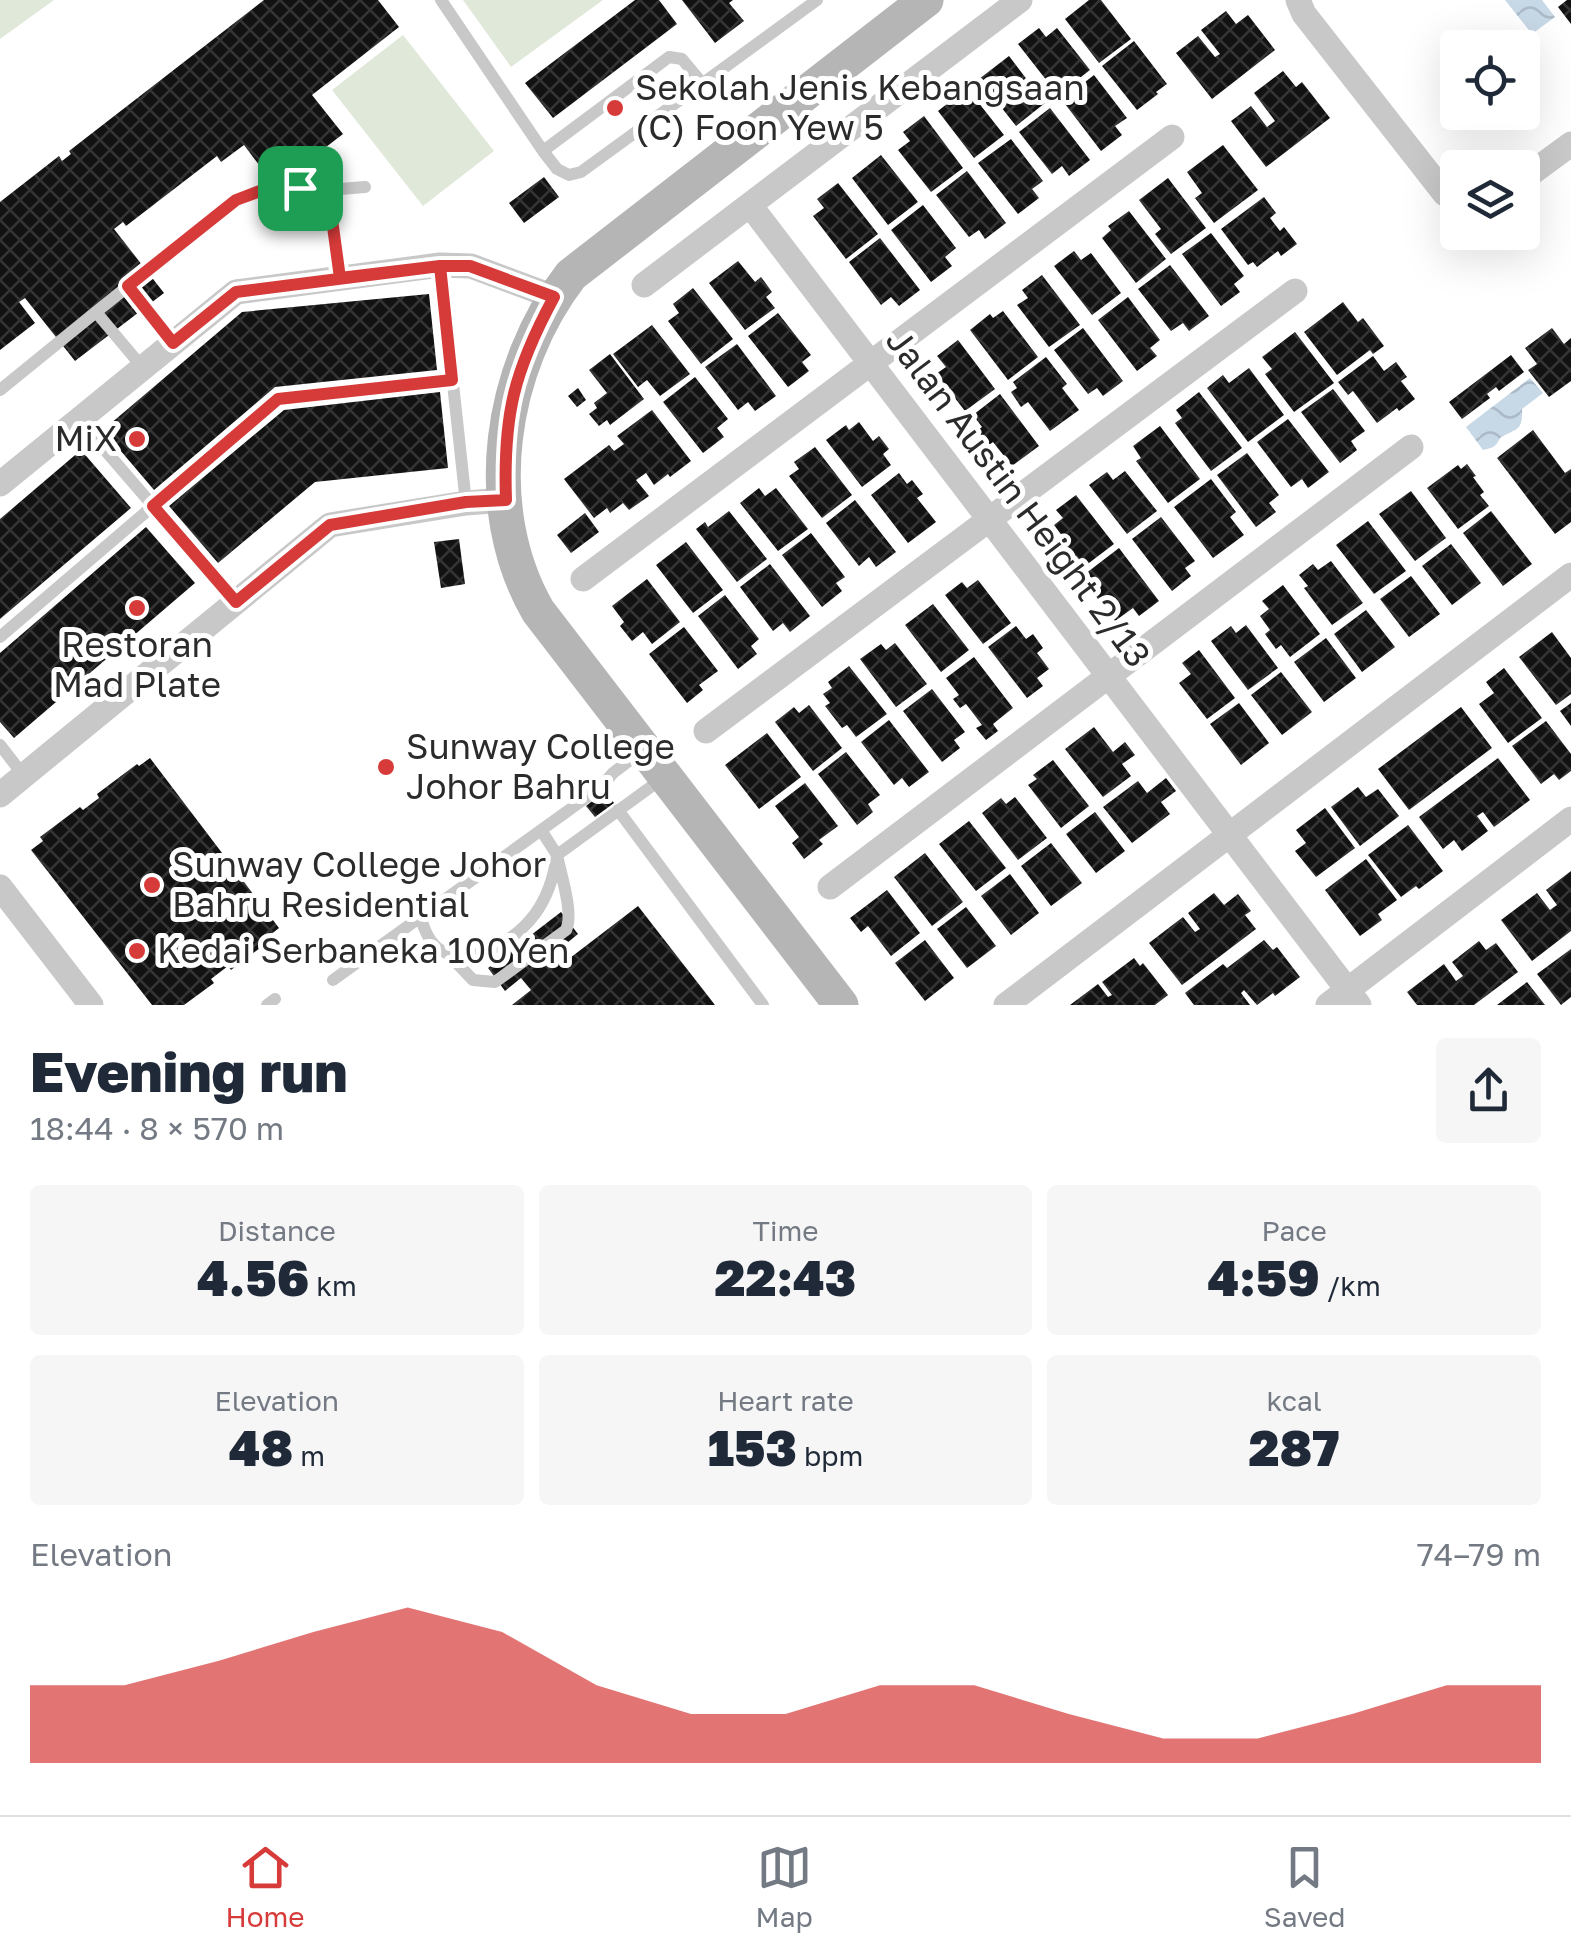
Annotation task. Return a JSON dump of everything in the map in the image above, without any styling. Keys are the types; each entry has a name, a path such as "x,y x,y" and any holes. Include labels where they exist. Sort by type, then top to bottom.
{"street":[{"path":"841,1005 558,638 524,586 509,528 505,442 517,378 538,326 571,275 926,0"},
{"path":"644,285 1020,0"},
{"path":"1298,0 1304,14 1440,188"},
{"path":"583,579 1172,137"},
{"path":"1540,169 1568,152"},
{"name":"Jalan Austin Height 2/13","path":"750,205 1230,834 1345,1000"},
{"path":"0,484 236,292 440,266 470,266 554,297"},
{"path":"706,731 1295,292"},
{"path":"830,888 1411,446"},
{"path":"0,796 330,525 466,502 506,500"},
{"path":"1006,1005 1571,576"},
{"path":"1345,1000 1571,818"},
{"path":"0,887 91,1005"}],"lane":[{"path":"441,0 543,151 562,173 575,175 817,0"},
{"path":"543,151 668,57 682,59 702,84"},
{"path":"0,390 236,200 268,188 365,187"},
{"path":"328,190 340,278"},
{"path":"440,266 466,502"},
{"path":"128,286 173,343"},
{"path":"96,312 142,368"},
{"path":"0,638 278,399 452,380"},
{"path":"79,420 236,602"},
{"path":"0,746 24,776"},
{"path":"450,956 488,952 518,933 536,912 553,881 557,855 618,810 654,763"},
{"path":"333,980 601,787 613,772 654,763"},
{"path":"618,810 763,1005"},
{"path":"421,917 424,933 433,946 450,956 473,980 495,982 570,924 557,855 541,830"}],"shaded area":[{"path":"0,0 54,0 0,39"},
{"path":"463,0 603,0 511,67"},
{"path":"403,35 494,151 423,206 332,90"}],"water":[{"path":"1505,0 1542,0 1555,17 1537,30 1529,30"},
{"path":"1530,378 1543,393 1522,409 1517,428 1483,450 1466,427"}],"building":[{"path":"264,0 378,0 399,27 312,95 343,134 300,167 285,146 259,165 244,145 221,162 217,156 126,226 123,222 114,229 164,293 75,361 25,298 19,302 35,323 0,350 0,202 59,156 62,161 71,154 69,151"},
{"path":"635,0 659,0 677,24 553,118 525,83"},
{"path":"682,0 733,0 729,3 744,21 715,43"},
{"path":"1089,0 1101,0 1131,39 1099,63 1065,19"},
{"path":"1571,0 1571,24 1558,7"},
{"path":"1226,11 1236,24 1248,15 1275,50 1212,99 1176,53 1198,36 1215,57 1220,54 1201,30"},
{"path":"1039,28 1046,37 1057,28 1090,70 1058,95 1018,44"},
{"path":"1134,41 1167,84 1137,110 1102,66"},
{"path":"1009,56 1045,103 1016,126 979,79"},
{"path":"1283,71 1296,87 1302,82 1330,118 1266,167 1231,121 1251,106 1267,127 1275,121 1254,93"},
{"path":"1094,75 1127,118 1115,126 1122,135 1101,151 1062,100"},
{"path":"967,88 1004,135 974,158 938,111"},
{"path":"1050,108 1090,160 1069,176 1062,166 1052,174 1019,132"},
{"path":"924,116 963,168 931,192 898,150 910,141 903,132"},
{"path":"1011,139 1043,181 1032,189 1039,198 1018,214 978,163"},
{"path":"1223,145 1258,190 1214,223 1195,198 1202,193 1187,172"},
{"path":"881,155 918,202 888,225 852,178"},
{"path":"967,171 1006,223 985,239 979,230 969,237 936,195"},
{"path":"544,177 559,197 524,223 509,203"},
{"path":"1168,178 1206,228 1171,254 1155,234 1161,229 1139,200"},
{"path":"838,183 878,234 846,259 813,216 824,208 817,199"},
{"path":"1264,197 1276,213 1270,218 1280,231 1284,227 1297,244 1281,256 1278,251 1257,267 1253,262 1248,265 1221,229"},
{"path":"923,205 956,248 945,257 952,266 931,282 891,230"},
{"path":"1129,211 1166,259 1136,283 1102,238 1111,230 1108,226"},
{"path":"1211,233 1244,276 1234,284 1240,292 1221,306 1182,254"},
{"path":"880,238 920,290 899,306 891,297 881,305 849,262"},
{"path":"1074,251 1081,260 1091,253 1121,293 1092,315 1054,266"},
{"path":"738,261 755,282 761,277 772,292 766,297 775,308 745,330 709,283"},
{"path":"1170,265 1209,316 1189,331 1183,323 1171,331 1138,289"},
{"path":"1042,275 1080,325 1049,347 1017,305 1028,298 1022,290"},
{"path":"693,288 733,339 701,364 668,321 679,313 673,304"},
{"path":"429,294 437,370 275,387 154,490 103,430 242,312"},
{"path":"1128,297 1160,340 1150,348 1157,356 1137,371 1098,320"},
{"path":"1343,302 1358,322 1363,318 1384,346 1373,354 1370,350 1337,375 1304,332"},
{"path":"1003,311 1038,357 1008,380 970,330 990,314 993,318"},
{"path":"778,313 811,355 802,362 809,371 788,387 748,336"},
{"path":"652,325 690,374 660,396 647,380 638,387 613,354"},
{"path":"1083,328 1123,381 1103,396 1097,388 1088,394 1054,350"},
{"path":"1552,328 1564,344 1571,338 1571,381 1549,397 1528,370 1537,364 1525,348"},
{"path":"1295,332 1334,383 1294,412 1265,374 1272,369 1262,357"},
{"path":"958,340 995,389 965,411 936,374 946,367 937,356"},
{"path":"737,344 776,396 755,411 748,402 738,410 705,367"},
{"path":"610,354 644,399 610,425 607,420 599,426 589,414 597,408 594,403 607,393 589,370"},
{"path":"1511,355 1524,372 1499,391 1496,387 1487,394 1490,398 1462,419 1449,402"},
{"path":"1373,356 1384,371 1396,362 1407,377 1401,381 1415,399 1377,423 1353,391 1348,395 1338,382"},
{"path":"1046,357 1067,384 1062,388 1079,410 1050,431 1028,402 1021,407 1011,392 1017,388 1013,382"},
{"path":"1249,368 1284,415 1248,442 1207,388 1223,375 1229,383"},
{"path":"695,377 728,419 717,428 724,437 703,453 663,402"},
{"path":"578,388 586,400 577,407 568,396"},
{"path":"1333,389 1365,431 1351,441 1357,450 1340,463 1301,412"},
{"path":"440,392 448,468 315,482 218,563 169,506 284,410"},
{"path":"1199,392 1242,448 1211,471 1175,423 1182,418 1176,410"},
{"path":"1000,394 1039,446 1012,466 993,442 985,448 974,433 982,427 973,415"},
{"path":"652,410 691,461 654,485 646,473 636,480 649,496 629,510 623,503 594,518 564,479 609,445 614,451 624,444 617,436"},
{"path":"1288,419 1329,472 1308,488 1302,479 1291,487 1257,442"},
{"path":"859,422 873,441 879,436 889,449 883,454 891,465 862,487 826,440 846,425 849,430"},
{"path":"1160,426 1200,479 1168,503 1136,461 1141,458 1133,446"},
{"path":"1533,430 1565,473 1571,469 1571,522 1555,534 1497,458"},
{"path":"815,447 852,495 822,518 789,476 799,469 794,462"},
{"path":"81,450 131,508 0,619 0,519"},
{"path":"1247,453 1279,495 1269,503 1276,512 1256,527 1217,475"},
{"path":"1467,464 1489,506 1458,529 1427,488 1458,465 1461,469"},
{"path":"1125,471 1157,511 1127,534 1089,485 1107,472 1113,480"},
{"path":"899,473 907,484 912,480 923,494 917,498 936,522 908,543 871,495"},
{"path":"1211,479 1236,512 1230,517 1244,535 1213,558 1174,507"},
{"path":"759,488 765,496 776,488 808,529 778,551 740,503"},
{"path":"1411,491 1446,538 1415,561 1379,514"},
{"path":"1076,495 1114,544 1072,579 1063,567 1070,561 1059,546 1066,541 1054,525 1063,518 1056,510"},
{"path":"855,500 896,552 876,567 869,557 859,566 826,523"},
{"path":"729,511 767,559 737,582 696,529 705,522 708,527"},
{"path":"1491,511 1532,564 1503,586 1463,533"},
{"path":"585,513 599,532 571,553 557,535"},
{"path":"1161,517 1195,561 1185,568 1191,576 1172,591 1132,539"},
{"path":"1368,521 1406,571 1374,594 1336,545"},
{"path":"146,527 195,583 14,738 0,722 0,653"},
{"path":"811,533 845,577 836,583 842,591 822,607 782,555"},
{"path":"459,539 465,584 441,588 434,542"},
{"path":"686,542 723,590 693,613 656,565"},
{"path":"1451,544 1481,583 1452,605 1422,566"},
{"path":"1119,548 1159,601 1139,616 1133,608 1115,621 1081,577"},
{"path":"1331,561 1363,603 1332,625 1299,575 1313,564 1318,570"},
{"path":"770,564 810,616 790,632 783,623 773,631 740,587"},
{"path":"1411,576 1440,614 1409,637 1380,599"},
{"path":"647,579 680,622 652,644 643,632 632,641 612,606"},
{"path":"978,580 1011,623 983,644 945,595 962,582 967,588"},
{"path":"1283,585 1320,634 1290,657 1281,645 1276,649 1265,634 1270,630 1260,616 1269,609 1262,601"},
{"path":"725,595 759,639 751,646 757,654 738,669 698,616"},
{"path":"933,604 969,650 941,672 905,625"},
{"path":"1366,610 1395,647 1362,672 1334,634"},
{"path":"1246,625 1278,668 1248,690 1211,641 1231,626 1236,633"},
{"path":"1016,626 1026,639 1033,634 1043,648 1037,653 1049,669 1037,678 1043,686 1027,698 988,647"},
{"path":"684,627 718,671 699,685 703,690 687,703 649,654"},
{"path":"1552,632 1571,658 1571,694 1556,705 1519,657"},
{"path":"1326,638 1356,678 1324,702 1294,662"},
{"path":"895,643 927,684 896,707 860,659 881,644 886,650"},
{"path":"1199,650 1235,698 1207,719 1179,683 1191,674 1182,663"},
{"path":"974,657 1013,708 993,724 998,731 986,740 976,728 982,725 966,704 960,708 953,699 959,695 946,678"},
{"path":"849,666 887,714 856,737 847,725 842,728 825,706 830,703 823,694 832,688 828,682"},
{"path":"1504,668 1542,718 1508,743 1479,704 1494,693 1486,682"},
{"path":"1281,672 1312,712 1282,735 1251,695"},
{"path":"932,689 965,732 954,740 960,748 942,762 903,711"},
{"path":"1239,703 1269,743 1241,765 1210,724"},
{"path":"1571,703 1571,726 1560,711"},
{"path":"809,705 842,748 813,771 775,722 794,707 799,713"},
{"path":"1461,707 1492,748 1409,810 1378,769"},
{"path":"889,720 929,772 909,787 902,778 894,785 861,742"},
{"path":"1546,721 1571,754 1571,771 1559,780 1554,774 1541,784 1512,746"},
{"path":"1094,727 1113,752 1125,742 1135,755 1122,764 1131,776 1103,797 1065,749"},
{"path":"767,733 801,777 759,809 725,765"},
{"path":"846,752 880,795 868,804 873,812 857,825 818,774"},
{"name":"Sunway College Johor Bahru Residential","path":"150,758 279,928 269,936 272,939 231,970 228,966 211,979 214,983 184,1005 152,1005 31,850 43,841 40,837 80,807 83,810 99,798 97,794"},
{"path":"1498,758 1530,800 1494,827 1483,812 1477,816 1488,831 1462,851 1454,840 1443,849 1419,817"},
{"path":"1053,760 1089,806 1061,828 1028,785 1037,779 1033,775"},
{"path":"1166,778 1176,791 1161,802 1170,814 1132,843 1103,807 1138,781 1147,793"},
{"path":"805,783 838,826 819,840 823,844 804,859 792,843 799,837 775,806"},
{"path":"1358,787 1366,797 1378,789 1399,816 1360,846 1331,807"},
{"path":"605,791 614,803 595,817 586,806"},
{"path":"1015,797 1047,838 1018,860 982,813 1001,798 1006,804"},
{"path":"1325,808 1355,848 1316,877 1295,851 1306,843 1296,830"},
{"path":"1095,812 1125,851 1096,873 1066,834"},
{"path":"969,821 1006,868 976,891 939,844"},
{"path":"1408,825 1443,871 1401,897 1368,855"},
{"path":"1051,843 1082,883 1051,906 1021,866"},
{"path":"925,853 963,902 932,926 894,877"},
{"path":"1366,859 1397,900 1378,914 1382,920 1360,936 1325,890"},
{"path":"1571,871 1571,931 1532,961 1501,920 1537,893 1550,910 1557,905 1546,890"},
{"path":"1010,874 1039,913 1011,935 981,896"},
{"path":"887,890 920,933 891,956 868,926 861,932 850,918"},
{"path":"1214,893 1224,905 1238,894 1251,911 1245,915 1256,929 1182,985 1149,943 1183,917 1195,932 1200,929 1188,913"},
{"path":"638,906 715,1005 512,1005 531,990 521,978 505,991 488,968 561,912 578,934 562,947 570,958"},
{"path":"966,907 996,946 967,968 937,929"},
{"path":"925,940 954,978 925,1001 895,963"},
{"path":"1264,940 1273,950 1277,947 1300,977 1257,1005 1244,990 1241,993 1250,1005 1194,1005 1185,993"},
{"path":"1479,941 1486,950 1496,943 1518,972 1474,1005 1417,1005 1407,992 1444,964 1456,981 1463,976 1452,962"},
{"path":"1571,949 1571,997 1561,1005 1537,974"},
{"path":"1134,958 1140,966 1143,963 1168,995 1155,1005 1070,1005 1098,984 1108,997 1112,995 1102,982"},
{"path":"1527,982 1545,1005 1497,1005"}],"place":[{"name":"Sekolah Jenis Kebangsaan (C) Foon Yew 5","path":"615,108"},
{"name":"MiX","path":"137,439"},
{"name":"Restoran Mad Plate","path":"137,608"},
{"name":"Sunway College Johor Bahru","path":"386,767"},
{"name":"Sunway College Johor Bahru Residential","path":"152,885"},
{"name":"Kedai Serbaneka 100Yen","path":"137,951"}],"route":[{"path":"300,188 268,188 236,200 128,286 173,343 236,292 440,266 470,266 554,297 538,326 510,403 505,442 506,500 466,502 330,525 236,602 153,506 278,399 452,380 440,266 340,278 328,190 300,188"}]}
